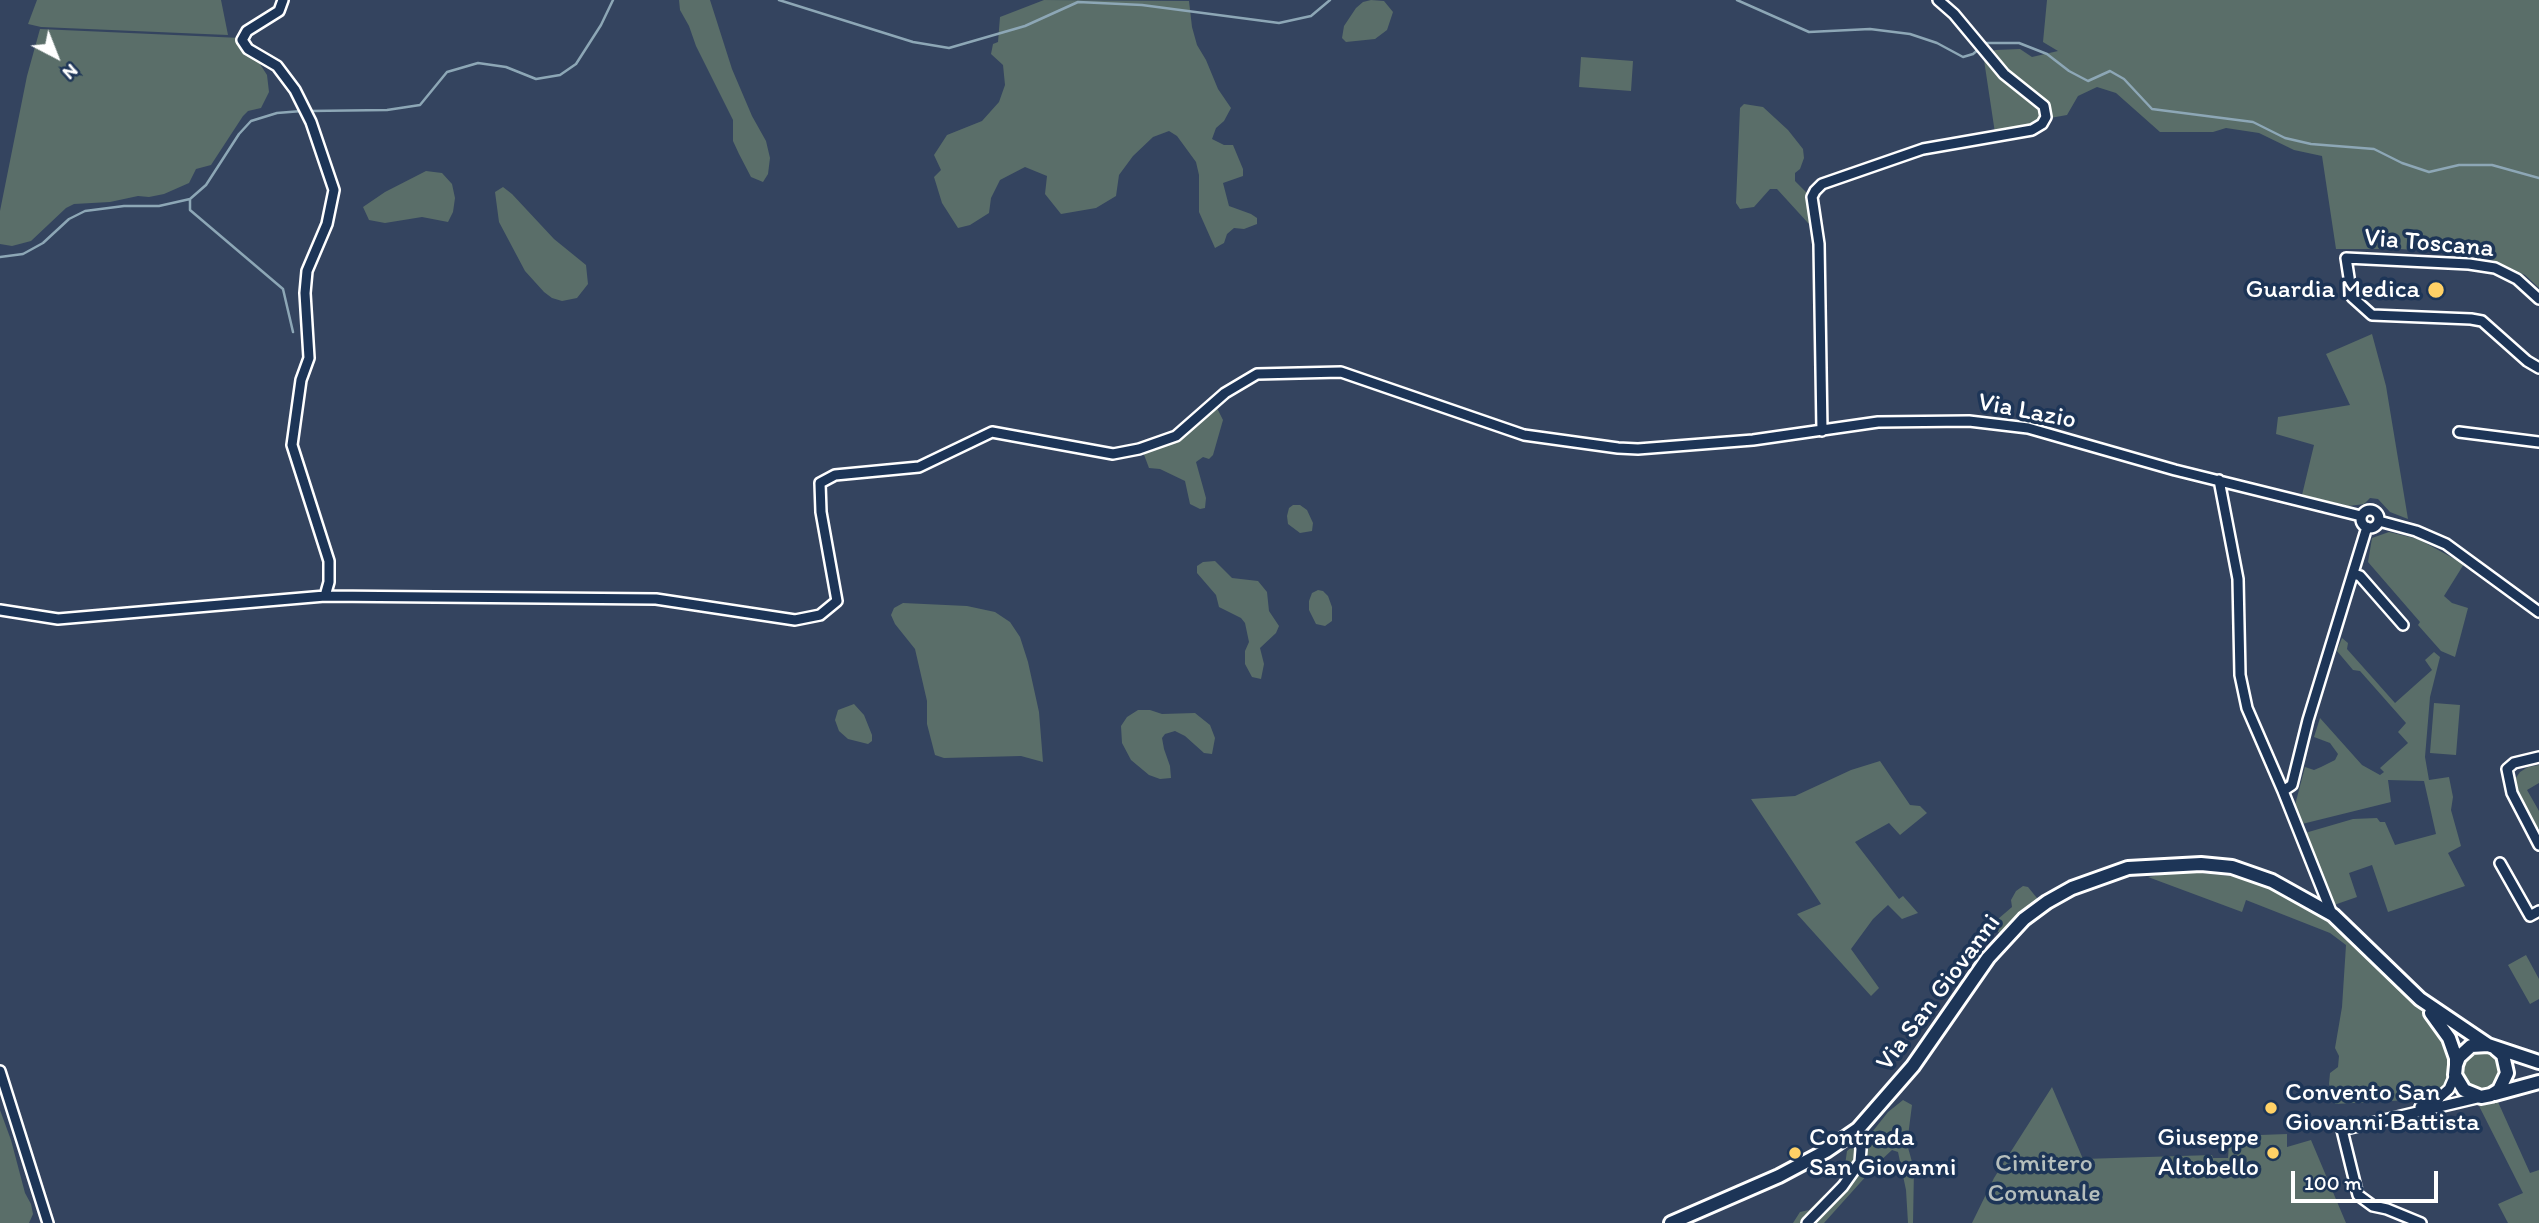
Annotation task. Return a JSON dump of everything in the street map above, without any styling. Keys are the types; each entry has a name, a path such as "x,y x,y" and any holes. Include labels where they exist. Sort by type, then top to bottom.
{"main road":[{"name":"Via San Giovanni","path":"1671,1223 1790,1170 1826,1151 1858,1129 1913,1066 1987,958 2005,938 2047,902 2072,888 2127,868 2188,864 2232,867 2272,881 2333,915 2420,999 2459,1028 2492,1047 2535,1061 2539,1071"},
{"name":"Via San Giovanni","path":"2420,999 2449,1038 2456,1058 2455,1070"},
{"path":"2486,1096 2505,1082 2507,1073 2503,1055 2492,1047 2471,1046 2459,1057 2455,1070 2464,1090 2486,1096 2539,1082"}],"street":[{"path":"0,610 58,619 325,596 329,582 329,561 292,445 301,380 309,358 306,271 327,224 334,190 304,106 277,66 248,49 242,40 247,30 279,11 283,0"},
{"path":"1822,432 1819,244 1812,197 1822,184 1883,161 1923,149 2032,130 2042,124 2046,117 2044,106 2004,74 1938,0"},
{"name":"Via Toscana","path":"2539,299 2517,279 2495,268 2469,264 2346,258 2352,297 2372,315 2471,318 2482,321 2527,361 2539,368"},
{"name":"Via Lazio","path":"325,596 656,599 795,620 820,615 837,601 821,512 820,483 835,475 919,467 992,432 1113,454 1139,449 1176,436 1225,393 1256,374 1341,372 1524,435 1618,448 1638,449 1740,441 1822,432 1878,422 1981,422 2028,428 2175,471 2361,516"},
{"path":"2459,432 2539,442"},
{"path":"2219,481 2238,579 2241,675 2247,708 2333,915"},
{"path":"2374,505 2379,521 2373,527 2367,527 2361,521 2361,516 2374,505"},
{"path":"2379,521 2416,531 2446,544 2539,612"},
{"path":"2283,791 2292,785 2308,720 2367,527"},
{"path":"2354,574 2360,576 2403,625"},
{"path":"2539,757 2514,763 2507,769 2512,793 2539,845"},
{"path":"2500,863 2530,916 2539,911"},
{"path":"0,1070 48,1223"},
{"path":"2402,1115 2441,1096 2449,1089 2455,1070"},
{"path":"2421,1223 2373,1206 2358,1195 2342,1130 2486,1096"},
{"path":"1807,1223 1843,1186 1860,1162 1858,1129"}],"green space":[{"path":"37,0 221,0 228,35 41,27 28,24"},
{"path":"679,0 710,0 732,69 766,141 770,158 768,174 763,182 751,177 733,141 733,120 696,46 680,10"},
{"path":"1044,0 1189,1 1197,45 1218,89 1231,108 1224,121 1216,128 1212,139 1224,145 1233,145 1243,169 1243,176 1223,183 1229,206 1251,214 1257,218 1257,224 1244,229 1234,228 1227,234 1224,243 1215,248 1199,212 1199,175 1196,162 1177,136 1169,131 1153,137 1133,156 1119,175 1116,196 1096,208 1061,214 1045,194 1047,176 1025,167 1000,180 991,198 989,213 970,225 958,228 942,203 934,177 941,170 934,155 947,135 982,121 999,102 1005,85 1003,65 991,54 993,44 998,42 1000,17"},
{"path":"1371,0 1384,1 1393,12 1387,30 1375,39 1346,42 1342,38 1344,26 1356,8"},
{"path":"2047,0 2539,0 2539,288 2525,275 2482,255 2400,249 2336,249 2322,156 2294,150 2259,133 2226,128 2213,132 2160,132 2116,93 2097,87 2078,96 2067,115 1995,133 1984,60 1995,50 2020,49 2032,57 2058,51 2043,42"},
{"path":"40,29 241,38 244,49 258,61 267,75 269,92 261,108 248,111 243,116 211,165 196,169 189,183 164,194 149,197 74,204 66,208 31,241 12,246 0,244 0,211 27,76"},
{"path":"1581,57 1633,61 1631,91 1579,87"},
{"path":"1744,104 1763,107 1788,130 1803,149 1804,158 1800,169 1795,173 1795,181 1809,195 1814,226 1808,223 1777,189 1770,189 1754,207 1740,209 1736,203 1740,108"},
{"path":"426,171 442,173 452,184 455,198 448,222 422,217 385,223 369,220 363,207 385,192"},
{"path":"503,187 554,239 586,265 588,284 577,298 562,301 552,298 525,271 499,222 495,192"},
{"path":"2372,334 2386,386 2408,519 2390,512 2378,499 2370,498 2364,504 2349,506 2302,495 2314,445 2276,434 2278,417 2350,405 2326,354"},
{"path":"1217,408 1223,420 1213,455 1209,459 1203,457 1196,462 1206,498 1205,508 1200,509 1190,504 1185,481 1160,469 1149,468 1143,452 1180,438"},
{"path":"1300,505 1307,510 1313,523 1312,531 1300,533 1288,524 1289,508"},
{"path":"2389,532 2418,539 2464,564 2444,596 2452,603 2468,608 2455,657 2441,651 2418,625 2420,622 2368,562 2372,538"},
{"path":"1215,561 1232,578 1258,581 1267,592 1269,611 1279,626 1276,633 1260,648 1264,664 1261,679 1252,677 1245,664 1245,651 1249,642 1245,623 1241,618 1219,607 1216,595 1197,573 1197,566 1203,562"},
{"path":"1318,590 1328,596 1332,607 1332,621 1325,626 1316,624 1309,610 1312,593"},
{"path":"903,603 967,606 995,612 1010,622 1020,637 1028,662 1039,712 1043,762 1021,756 944,758 935,755 927,724 927,701 915,649 891,615 894,608"},
{"path":"2342,638 2348,643 2347,649 2395,703 2432,670 2425,660 2434,652 2440,657 2430,697 2425,757 2429,780 2449,777 2453,797 2451,810 2461,846 2448,853 2465,886 2388,912 2372,865 2349,873 2357,897 2334,905 2305,833 2353,819 2377,818 2380,822 2385,822 2395,845 2436,834 2424,781 2388,780 2391,802 2302,824 2295,805 2305,767 2314,770 2335,760 2338,754 2330,743 2314,737 2320,718 2362,765 2380,775 2384,772 2380,768 2408,743 2398,732 2406,723 2360,671 2353,670 2337,651"},
{"path":"2434,703 2460,705 2456,755 2430,753"},
{"path":"854,704 864,715 872,735 872,741 868,744 848,739 839,731 835,720 838,710"},
{"path":"1138,710 1162,714 1195,713 1210,725 1215,738 1212,754 1204,753 1175,731 1165,734 1162,738 1171,778 1160,779 1149,775 1131,760 1122,743 1121,726 1127,717"},
{"path":"1880,761 1910,805 1920,806 1927,813 1900,835 1889,823 1855,842 1899,899 1903,896 1918,913 1902,919 1888,905 1873,919 1851,949 1879,988 1871,996 1797,914 1821,904 1751,799 1795,796 1851,770"},
{"path":"2539,765 2539,783 2527,790 2539,811 2537,829 2517,790 2515,779 2528,767"},
{"path":"2183,871 2239,877 2270,887 2293,898 2337,928 2421,1010 2442,1035 2450,1061 2448,1077 2440,1092 2428,1099 2335,1104 2329,1084 2330,1073 2338,1067 2339,1056 2335,1048 2342,1007 2346,945 2330,933 2246,900 2242,912 2148,877"},
{"path":"2023,886 2028,887 2041,903 2004,935 1998,932 1998,919 2012,907 2011,900"},
{"path":"2526,955 2539,979 2539,999 2530,1004 2508,965"},
{"path":"2481,1050 2489,1051 2495,1056 2500,1062 2500,1078 2495,1084 2489,1089 2481,1090 2473,1089 2467,1084 2462,1078 2461,1070 2462,1062 2467,1056 2473,1051"},
{"name":"Cimitero Comunale","path":"2052,1087 2083,1159 2212,1155 2213,1158 2228,1158 2229,1145 2260,1135 2287,1134 2287,1147 2311,1140 2346,1223 1972,1223 1994,1178"},
{"path":"1903,1100 1912,1105 1907,1144 1914,1169 1913,1223 1908,1223 1906,1190 1898,1152 1892,1150 1824,1223 1793,1223 1800,1212 1809,1210 1824,1195 1842,1192 1855,1176 1845,1165 1847,1151 1873,1131 1888,1112"},
{"path":"2498,1102 2530,1173 2539,1170 2539,1223 2508,1223 2498,1204 2523,1193 2479,1106"},
{"path":"0,1110 25,1193 31,1204 33,1214 29,1223 0,1223"}],"waterway":[{"path":"309,111 387,110 420,105 447,72 478,63 506,67 536,79 560,75 576,64 601,25 613,0"},
{"path":"779,0 913,42 949,48 1025,26 1078,2 1142,5 1279,23 1311,16 1330,0"},
{"path":"1737,0 1809,32 1870,29 1910,34 1937,43 1963,57 1973,54 1986,43 2019,43 2047,54 2088,81 2110,71 2124,79 2152,109 2253,122 2285,138 2311,144 2374,149 2402,163 2429,172 2459,165 2492,165 2539,178"},
{"path":"0,257 23,254 43,243 69,219 85,211 124,206 159,206 190,199 206,185 239,134 251,121 277,113 302,111"},
{"path":"190,199 190,210 283,289 293,332"}],"place":[{"name":"Guardia Medica","path":"2436,290"},
{"name":"Convento San Giovanni Battista","path":"2271,1108"},
{"name":"Contrada San Giovanni","path":"1795,1153"},
{"name":"Giuseppe Altobello","path":"2273,1153"}]}
